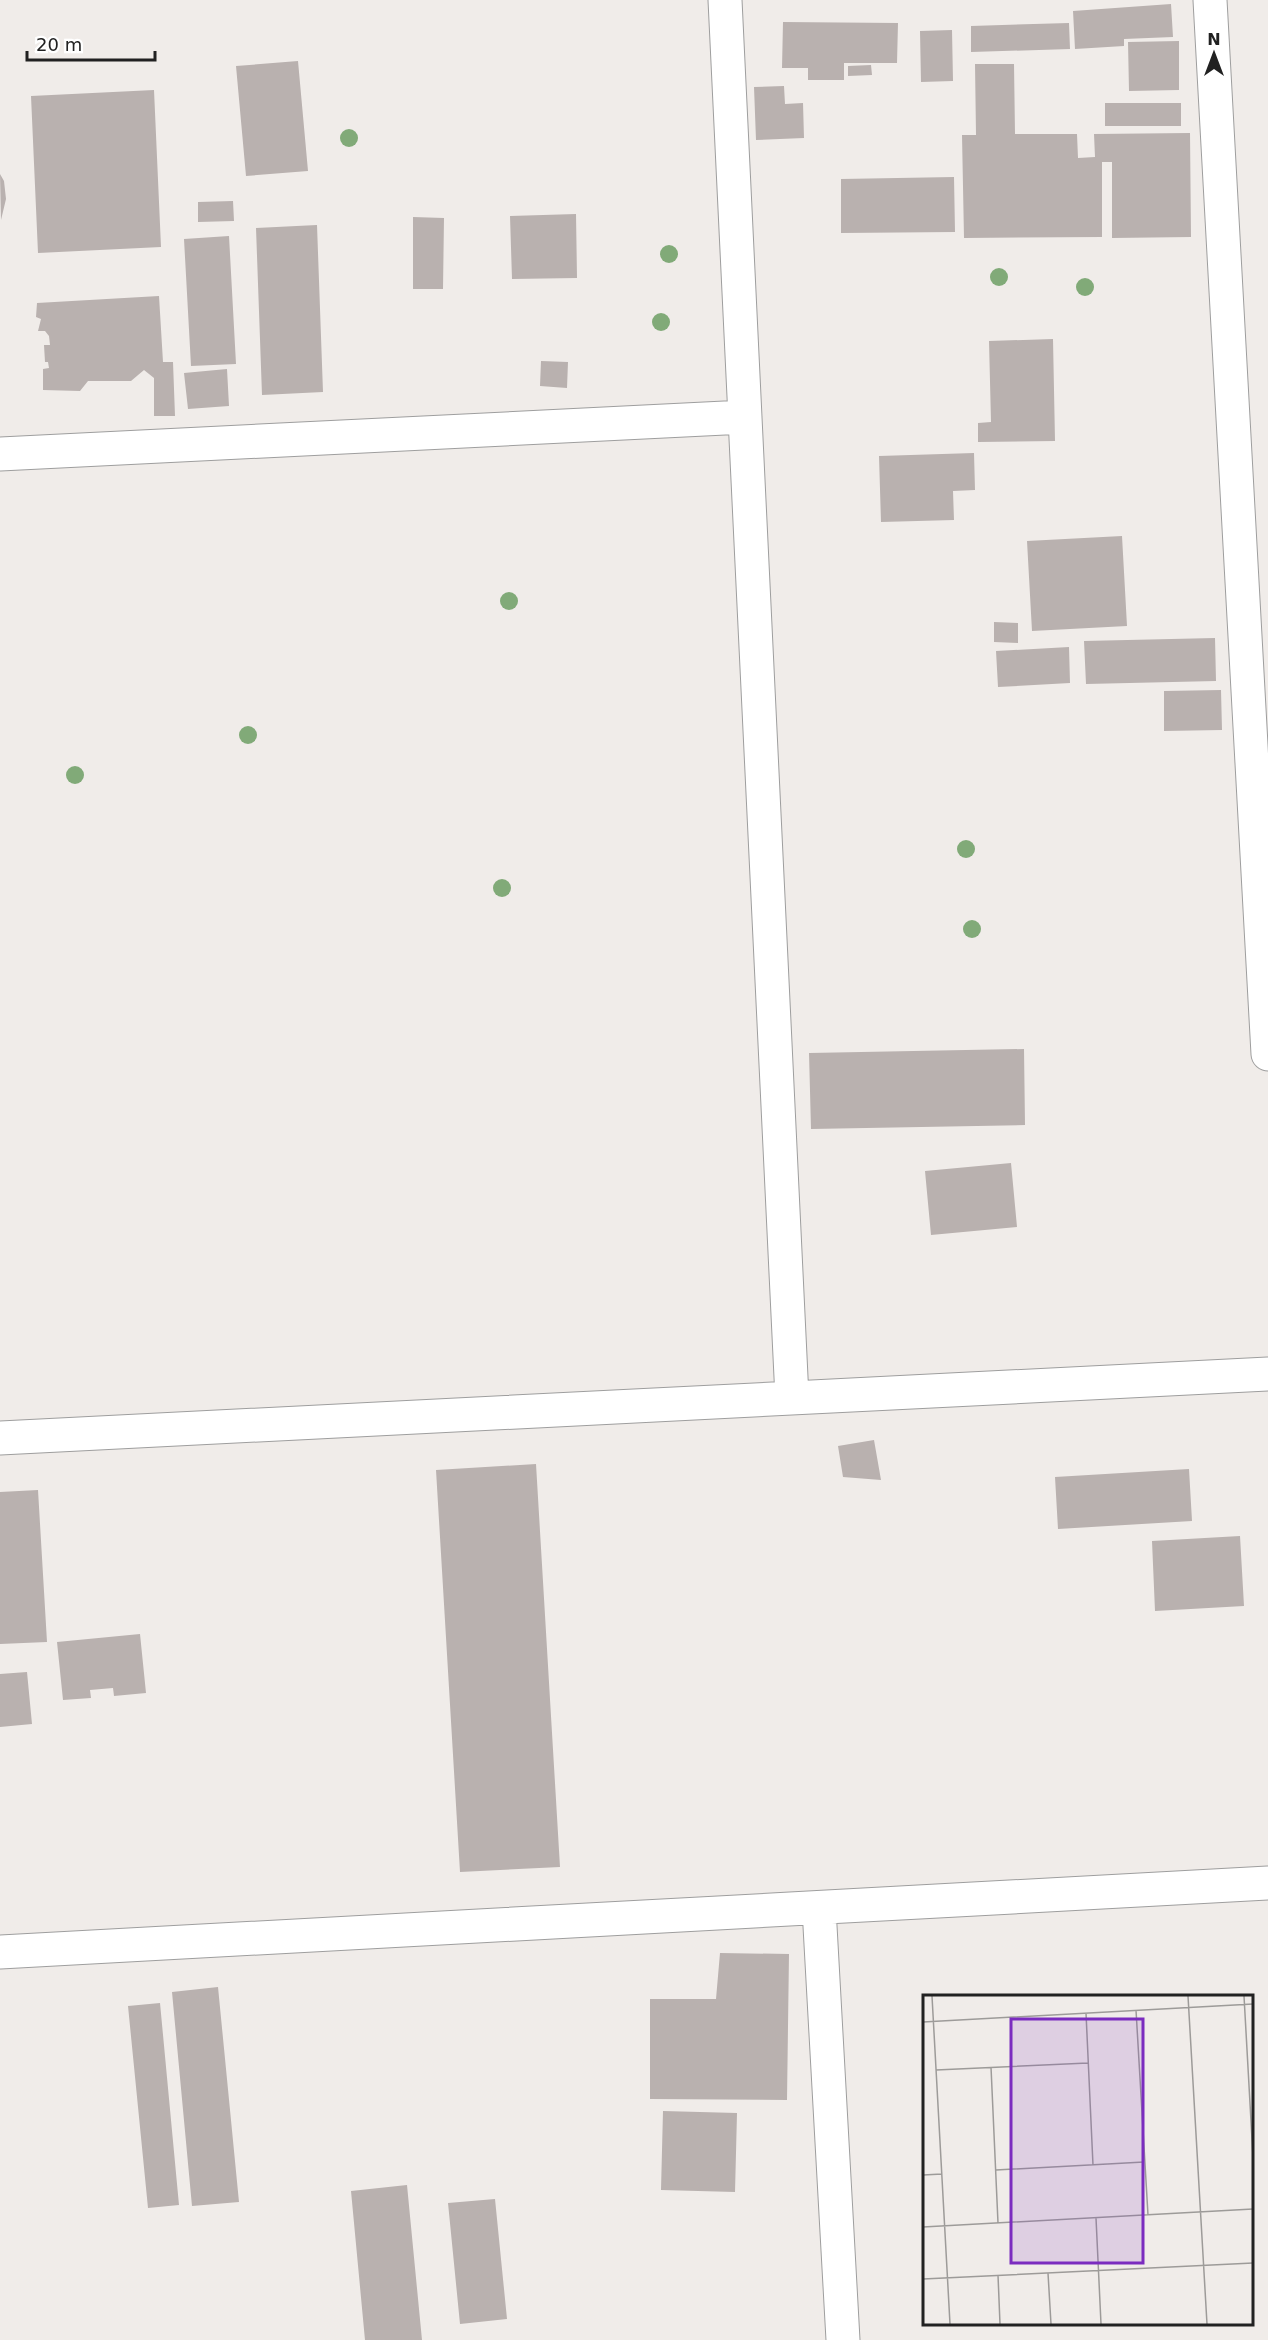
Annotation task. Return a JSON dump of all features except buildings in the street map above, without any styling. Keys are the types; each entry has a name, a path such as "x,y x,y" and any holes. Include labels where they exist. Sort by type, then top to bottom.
{"street":[{"path":"725,0 792,1398"},
{"path":"1210,0 1268,1054"},
{"path":"0,454 745,417"},
{"path":"0,1438 1268,1374"},
{"path":"0,1952 1268,1883"},
{"path":"819,1908 843,2340"}]}
